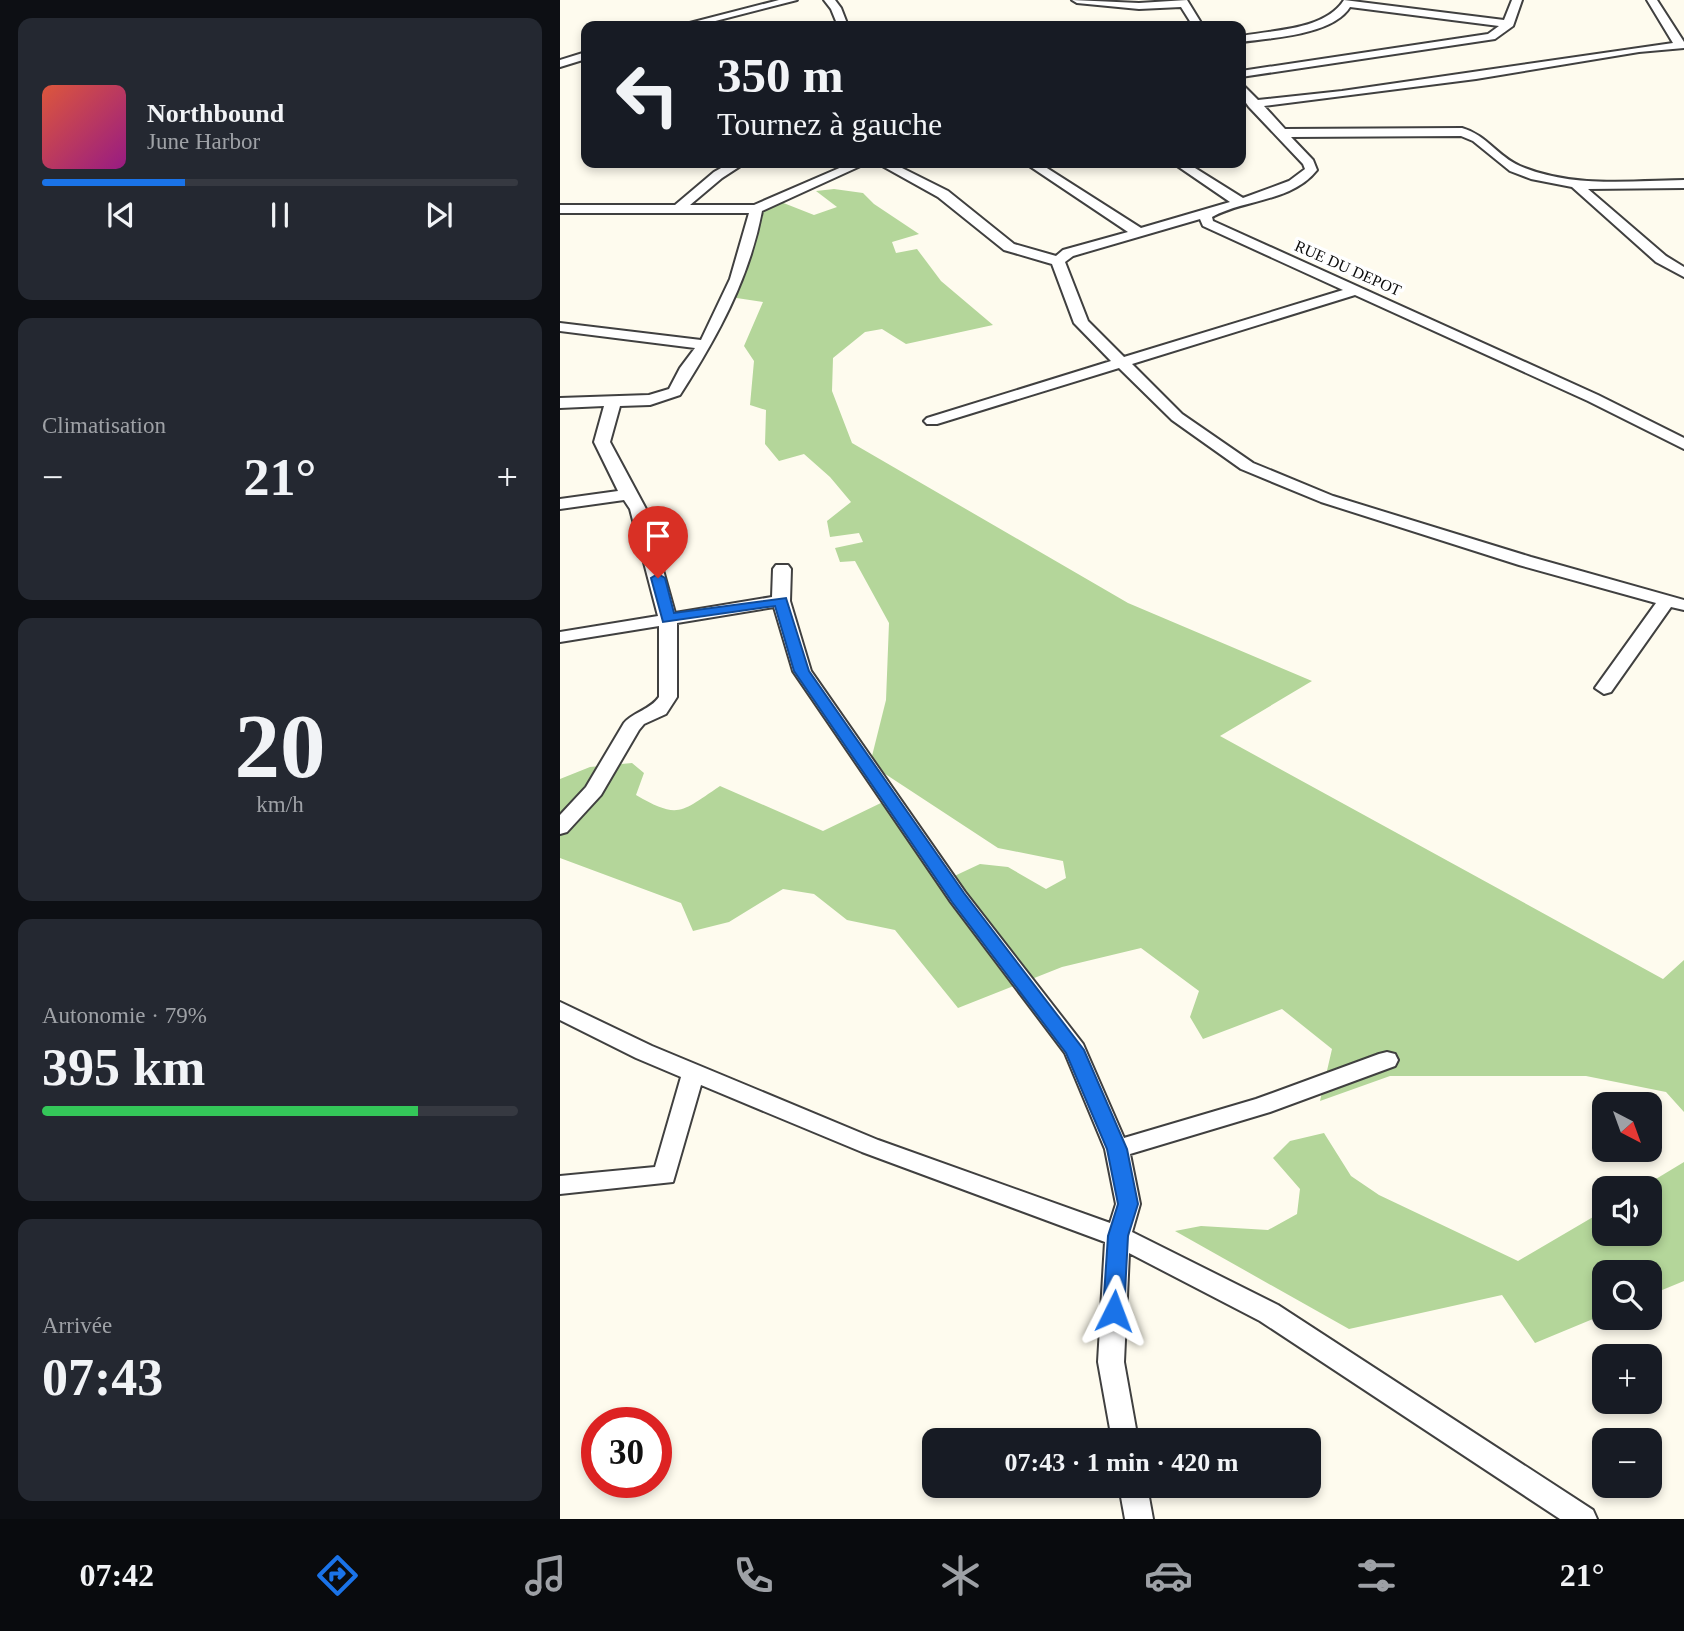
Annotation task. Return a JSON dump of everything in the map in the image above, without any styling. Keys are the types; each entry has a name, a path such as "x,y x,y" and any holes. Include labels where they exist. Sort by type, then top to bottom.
{"street":[{"path":"704,21 792,0"},
{"path":"830,0 841,21"},
{"path":"1077,0 1139,6 1183,2 1195,21"},
{"path":"1246,73 1482,39 1501,32 1509,23 1517,0"},
{"path":"1253,104 1369,91 1682,45 1652,0"},
{"path":"1246,38 1313,27 1341,13 1347,1 1509,23"},
{"path":"560,64 581,57"},
{"path":"1058,261 1068,253 1208,213 1291,184 1308,175 1311,170 1309,163 1278,133 1246,95"},
{"path":"1278,133 1470,133 1478,137 1499,160 1513,168 1577,186 1684,184"},
{"path":"679,208 730,168"},
{"path":"560,209 756,209 850,168"},
{"path":"893,168 943,194 1009,247 1058,261"},
{"path":"1039,168 1138,232"},
{"path":"1187,168 1241,202"},
{"path":"1577,186 1661,259 1684,274"},
{"path":"560,403 650,400 675,392 687,368 705,345 742,267 751,242 756,209"},
{"name":"RUE DU DEPOT","path":"1208,213 1205,217 1208,223 1220,230 1593,398 1684,444"},
{"path":"1058,261 1081,323 1177,417 1247,466 1327,499 1525,561 1676,602 1604,688"},
{"path":"932,421 1357,290"},
{"path":"560,327 705,345"},
{"path":"560,827 594,791 631,727 659,710 668,697 668,619 642,521 602,442 613,402"},
{"path":"560,504 628,494"},
{"path":"782,569 781,601 802,671 958,897 1074,1050 1117,1149 1128,1204 1118,1236 1111,1362 1123,1428"},
{"path":"560,637 781,601"},
{"path":"560,1010 693,1073 870,1146 1118,1236 1269,1313 1583,1519"},
{"path":"1117,1149 1262,1106 1387,1060"},
{"path":"560,1185 666,1175 693,1073"},
{"path":"1135,1498 1139,1519"}],"green space":[{"path":"834,189 863,193 874,204 919,234 892,242 896,253 917,249 941,281 993,325 906,344 882,329 865,332 833,358 832,391 852,443 1128,603 1312,681 1220,736 1663,979 1684,960 1684,1112 1666,1092 1586,1076 1390,1076 1320,1101 1332,1049 1282,1009 1203,1039 1190,1017 1199,991 1141,948 1062,967 958,1008 895,930 847,920 814,894 783,889 729,922 693,931 681,903 560,858 560,779 590,767 632,763 644,773 636,795 662,808 680,810 688,807 720,786 823,831 885,801 948,879 980,864 1008,867 1046,889 1066,878 1063,861 998,848 870,764 886,700 889,623 855,561 840,562 835,548 863,542 859,533 830,537 827,521 851,502 830,477 804,454 779,461 765,444 766,410 750,405 754,361 744,346 763,302 730,297 746,228 746,217 781,202 814,215 837,207 816,191"},
{"path":"1324,1133 1351,1176 1379,1195 1518,1261 1592,1218 1592,1246 1662,1246 1661,1176 1684,1162 1684,1281 1662,1290 1662,1260 1592,1260 1592,1319 1535,1343 1502,1295 1349,1329 1175,1231 1201,1226 1268,1230 1297,1214 1300,1189 1273,1158 1290,1141"}],"route":[{"path":"658,578 668,619 781,601 802,671 958,897 1074,1050 1117,1149 1128,1204 1118,1236 1114,1311"}]}
